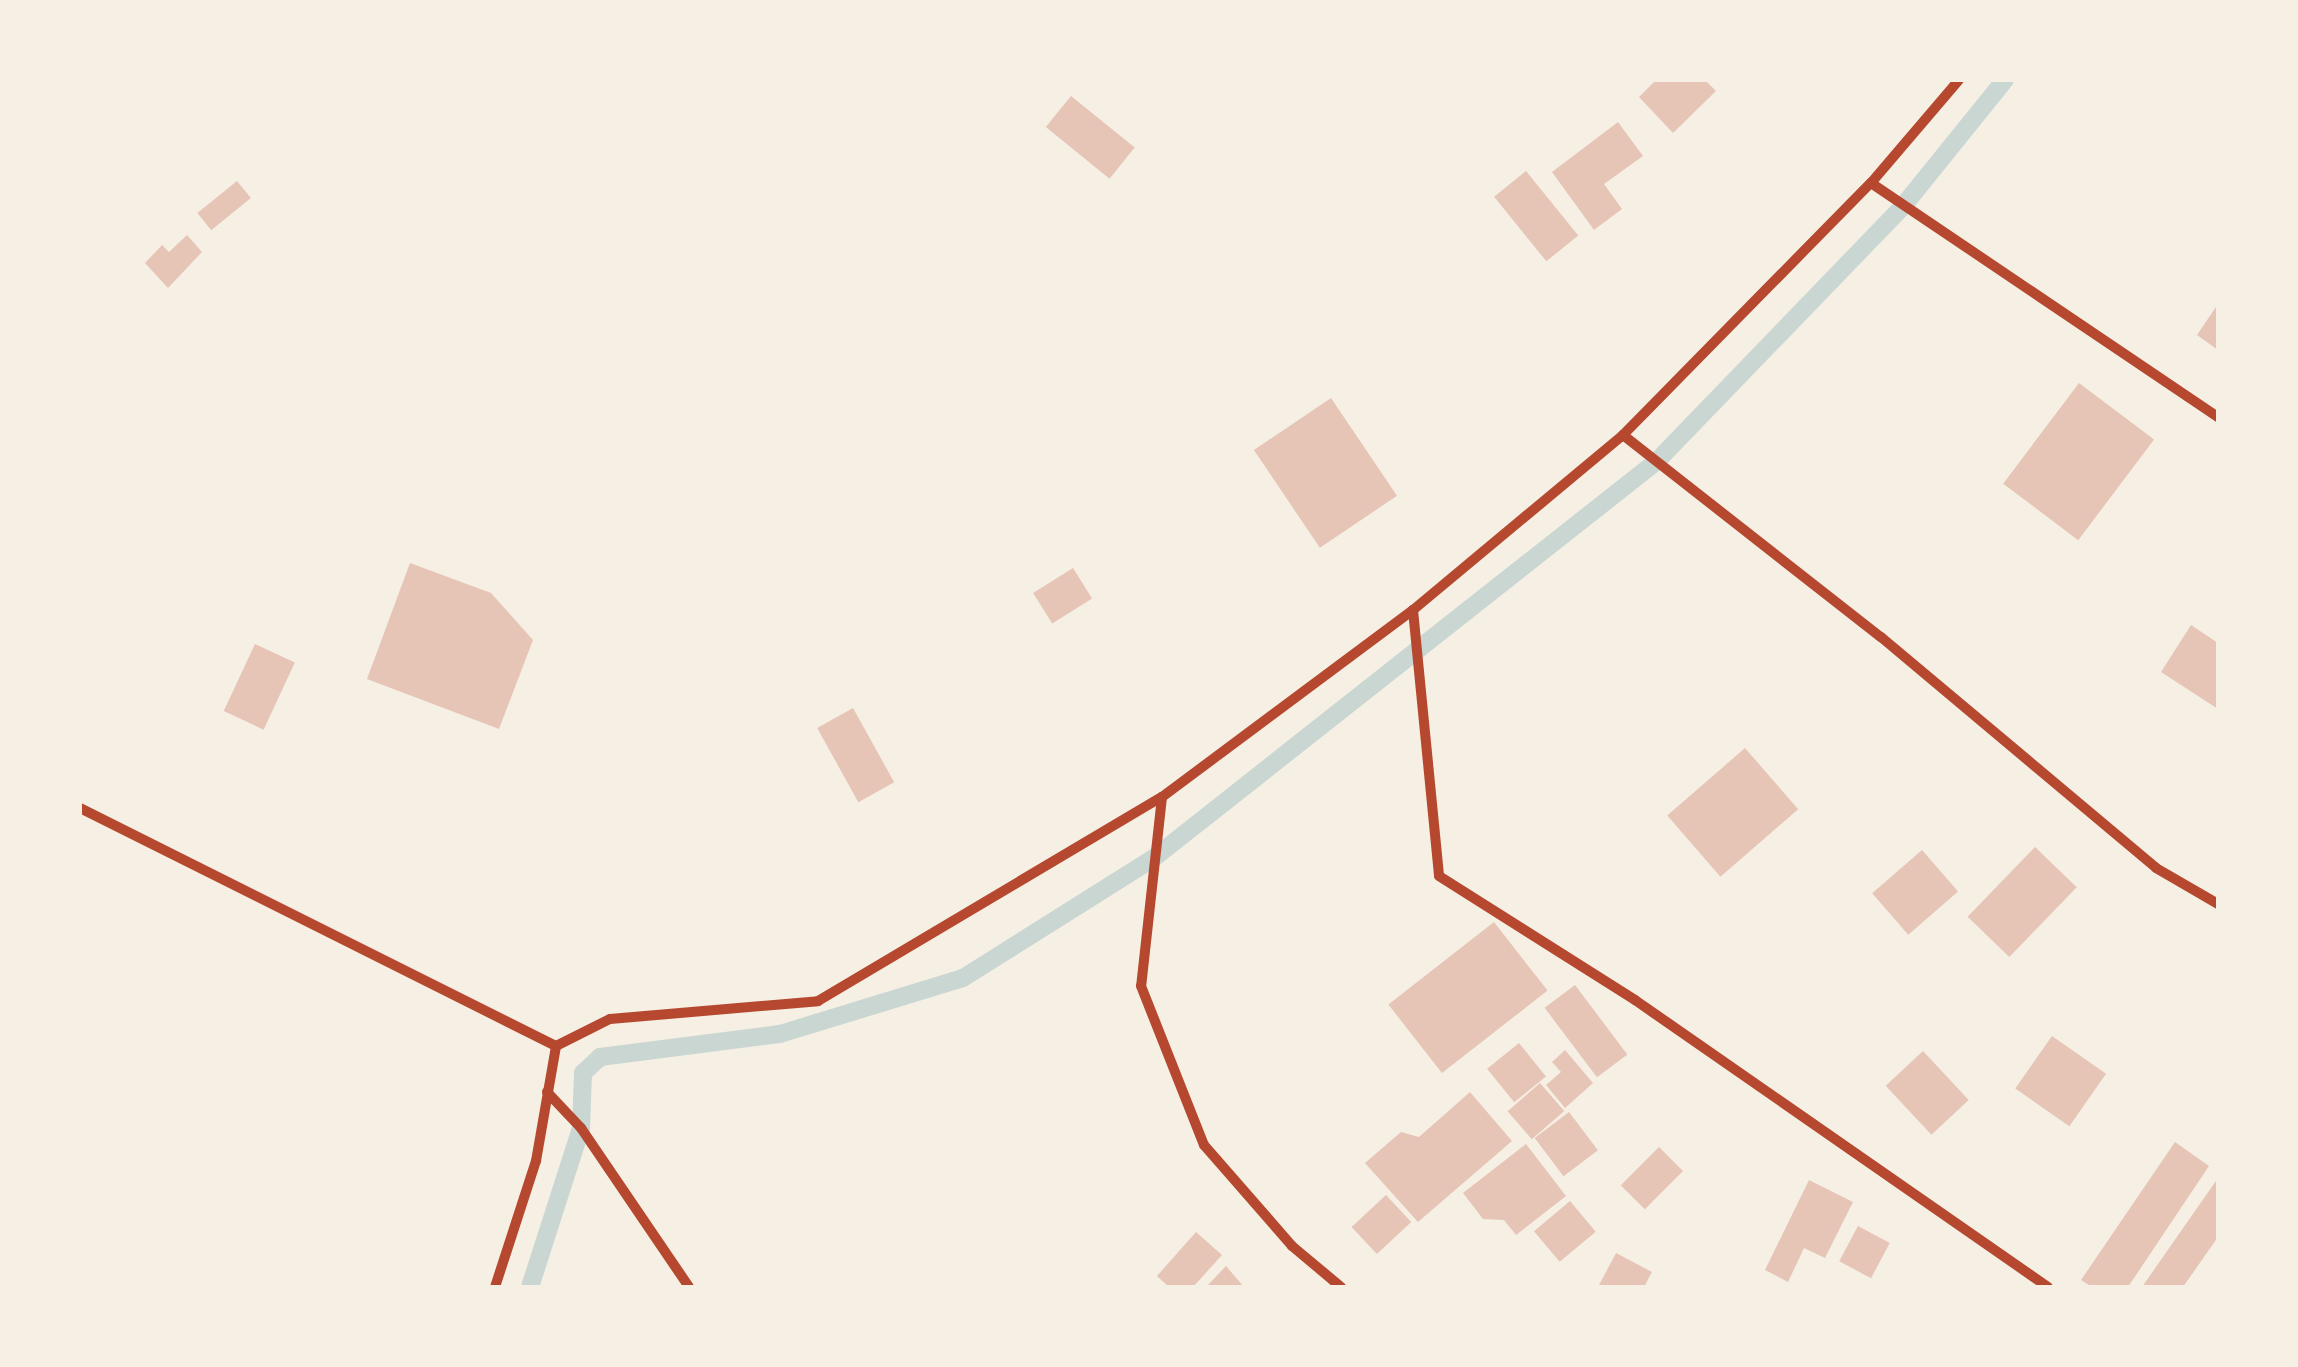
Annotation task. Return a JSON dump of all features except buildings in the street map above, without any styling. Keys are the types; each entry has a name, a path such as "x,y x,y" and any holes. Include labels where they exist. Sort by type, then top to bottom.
{"street":[{"path":"556,1046 610,1019 818,1001 1162,796 1413,610 1623,435 1871,183 1958,80"},
{"path":"1871,183 2218,417"},
{"path":"1623,435 1880,637 2156,868 2218,904"},
{"path":"1413,610 1439,876 1635,1000 2048,1287"},
{"path":"1162,796 1141,986 1204,1145 1292,1246 1341,1287"},
{"path":"80,808 556,1046"},
{"path":"496,1287 536,1161 556,1046"},
{"path":"546,1092 581,1128 689,1287"}],"waterway":[{"path":"530,1287 581,1128 583,1073 600,1057 780,1034 963,978 1155,857 1657,461 1904,205 2005,80"}]}
